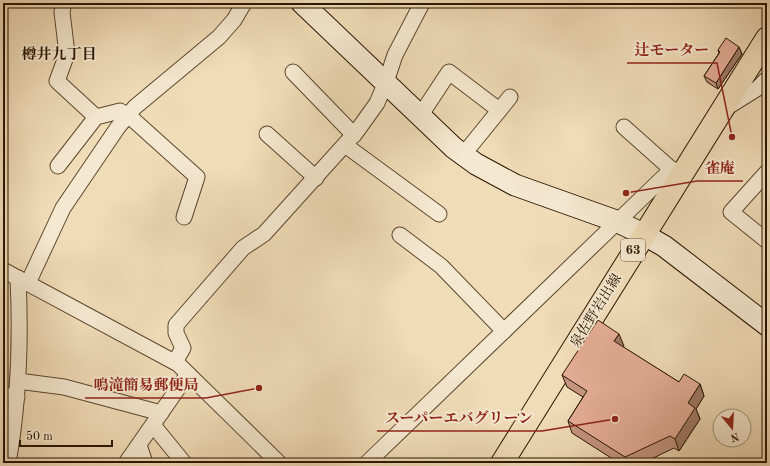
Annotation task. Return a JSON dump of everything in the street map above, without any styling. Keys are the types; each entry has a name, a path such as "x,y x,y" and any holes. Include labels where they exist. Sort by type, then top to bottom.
{"main road":[{"name":"泉佐野岩出線","path":"502,463 643,234 676,173 720,112 767,38"}],"street":[{"path":"64,3 62,12 67,54 57,81 96,116"},
{"path":"8,463 15,427 10,396 18,381 23,280 63,208 128,115 135,107 219,37 234,20 244,3"},
{"path":"302,3 463,155 488,171 516,185 616,221 643,234 664,246 767,325"},
{"path":"175,362 183,348 176,333 176,326 243,248 264,234 316,178 349,140 377,103 395,55 422,3"},
{"path":"293,72 349,140 439,214"},
{"path":"420,116 449,72 499,110"},
{"path":"720,112 758,88 767,79"},
{"path":"463,155 510,97"},
{"path":"58,166 96,116 120,111 128,115 197,177 184,217"},
{"path":"367,463 616,221 676,173 624,128"},
{"path":"267,134 316,178"},
{"path":"766,177 731,212 766,237"},
{"path":"400,235 441,266 504,331"},
{"path":"3,270 175,362 279,463"},
{"path":"126,463 188,374"},
{"path":"18,381 64,387 157,419 184,463"},
{"path":"138,445 145,463"}],"building":[{"path":"726,38 739,47 716,83 704,76 720,52 718,50"},
{"path":"598,320 619,334 614,341 679,382 684,374 700,384 688,403 695,408 675,439 670,436 625,457 568,421 587,391 562,375"}],"place":[{"name":"辻モーター","path":"732,137"},
{"name":"雀庵","path":"626,193"},
{"name":"鳴滝簡易郵便局","path":"259,388"},
{"name":"スーパーエバグリーン","path":"615,419"}],"district":[{"name":"樽井九丁目","path":"59,55"}]}
